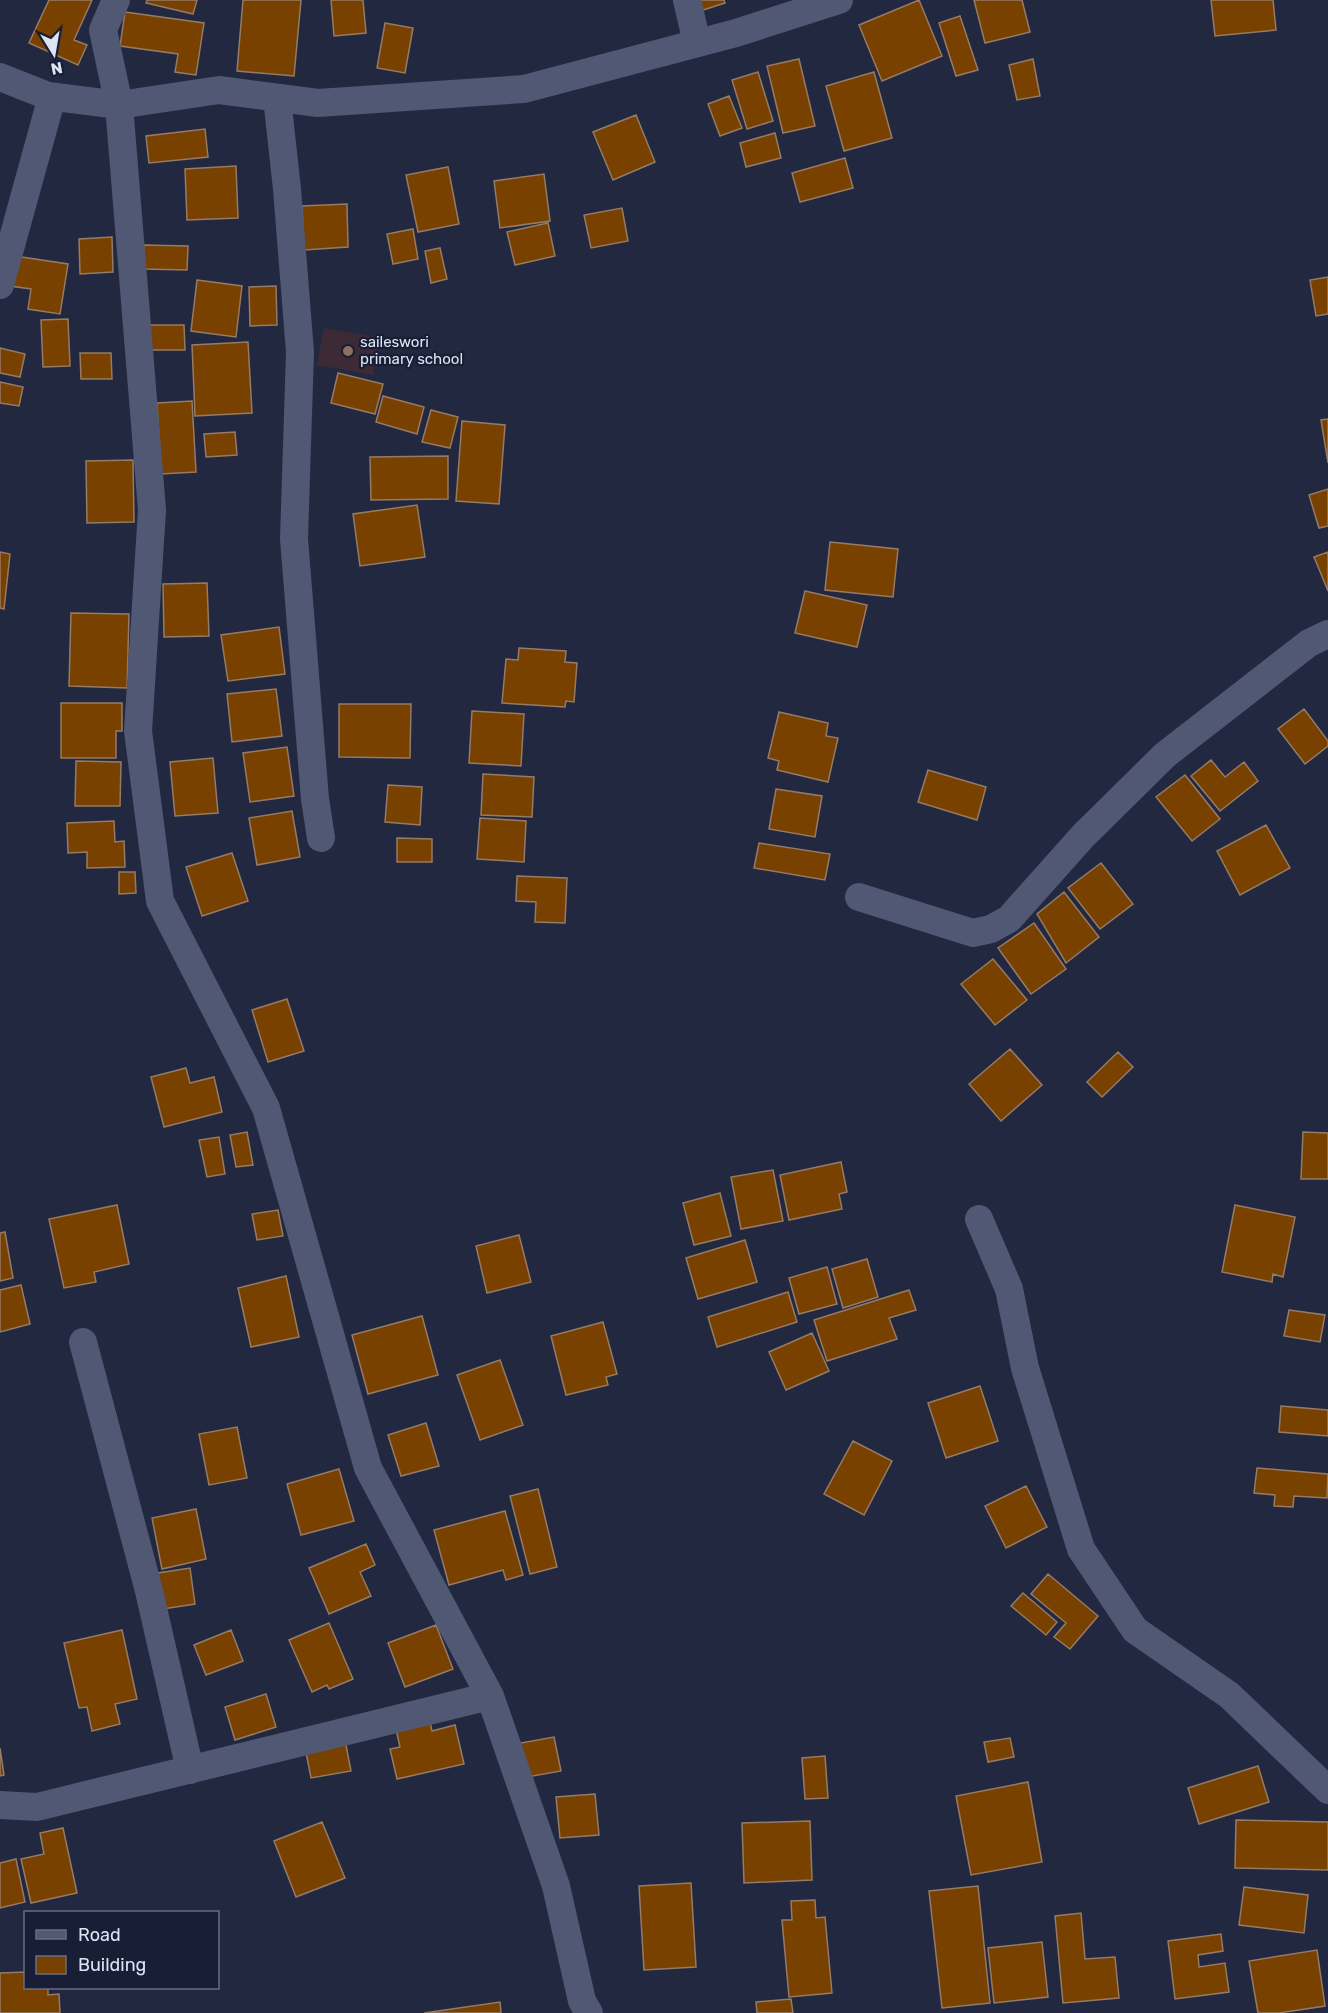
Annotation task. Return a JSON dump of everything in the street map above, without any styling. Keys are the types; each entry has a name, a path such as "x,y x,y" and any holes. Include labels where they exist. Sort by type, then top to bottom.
{"street":[{"path":"116,0 103,30 119,105 152,510 138,731 160,901 266,1108 368,1468 490,1696 556,1886 582,2001 589,2013"},
{"path":"687,0 697,43"},
{"path":"0,77 48,96 119,105 219,90 318,103 524,89 697,43 839,0"},
{"path":"0,285 50,104 48,96"},
{"path":"277,98 300,352 294,539 315,799 321,838"},
{"path":"859,897 973,933 991,929 1010,919 1083,836 1165,755 1309,643 1328,634"},
{"path":"980,1219 1009,1289 1025,1368 1081,1549 1135,1630 1229,1695 1328,1790"},
{"path":"83,1342 149,1591 190,1770"},
{"path":"0,1805 37,1807 490,1696"}],"shaded area":[{"name":"saileswori primary school","path":"324,328 380,338 373,375 317,365"}],"building":[{"path":"49,0 92,0 74,40 87,45 78,65 29,43"},
{"path":"147,0 197,0 193,14 146,3"},
{"path":"243,0 301,0 294,76 237,71"},
{"path":"331,0 363,0 366,33 334,36"},
{"path":"696,0 724,0 725,3 700,11"},
{"path":"919,0 942,56 882,81 859,25"},
{"path":"974,0 1022,0 1030,32 985,43"},
{"path":"1211,0 1273,0 1276,30 1215,36"},
{"path":"125,12 204,23 196,75 175,72 178,54 120,46"},
{"path":"960,16 978,70 956,76 939,23"},
{"path":"385,23 413,28 405,73 377,68"},
{"path":"799,59 815,126 783,133 767,66"},
{"path":"1033,59 1040,96 1017,100 1009,65"},
{"path":"758,72 773,121 747,129 732,80"},
{"path":"874,72 892,138 844,151 826,86"},
{"path":"729,96 742,128 720,136 708,104"},
{"path":"636,115 655,162 613,180 593,132"},
{"path":"205,129 208,157 149,163 146,136"},
{"path":"775,133 781,158 746,167 740,143"},
{"path":"845,158 853,188 800,202 792,173"},
{"path":"236,166 238,218 187,220 185,169"},
{"path":"448,167 459,224 418,232 406,175"},
{"path":"544,174 550,221 500,228 494,181"},
{"path":"347,204 348,247 304,250 302,206"},
{"path":"622,208 628,241 591,248 584,215"},
{"path":"548,223 555,256 515,265 507,232"},
{"path":"413,229 418,259 393,264 387,234"},
{"path":"112,237 113,272 80,274 79,239"},
{"path":"144,245 188,246 187,270 143,269"},
{"path":"440,248 447,279 431,283 425,251"},
{"path":"15,256 68,264 60,314 28,309 31,289 10,286"},
{"path":"1328,277 1328,314 1316,316 1310,280"},
{"path":"197,280 242,286 236,337 191,331"},
{"path":"276,286 277,325 250,326 249,287"},
{"path":"68,319 70,366 43,367 41,320"},
{"path":"144,325 184,325 185,350 145,350"},
{"path":"248,342 252,413 195,416 192,345"},
{"path":"0,348 25,354 20,377 0,373"},
{"path":"80,353 111,353 112,379 81,379"},
{"path":"338,373 383,384 375,414 331,403"},
{"path":"0,382 23,387 19,406 0,403"},
{"path":"383,396 424,407 417,434 376,422"},
{"path":"192,401 196,472 161,474 157,403"},
{"path":"431,410 458,417 450,448 422,442"},
{"path":"1328,419 1328,463 1321,420"},
{"path":"462,421 505,425 499,504 456,501"},
{"path":"235,432 237,455 206,457 204,434"},
{"path":"448,456 448,499 371,500 370,457"},
{"path":"133,460 134,522 87,523 86,461"},
{"path":"1328,489 1328,526 1319,528 1309,495"},
{"path":"417,505 425,557 360,566 353,514"},
{"path":"830,542 898,549 893,597 825,590"},
{"path":"0,552 10,554 4,609 0,608"},
{"path":"1328,552 1328,591 1314,557"},
{"path":"207,583 209,636 164,637 163,584"},
{"path":"805,591 867,605 857,647 795,633"},
{"path":"71,613 129,614 127,688 69,686"},
{"path":"279,627 285,674 228,681 221,635"},
{"path":"519,648 566,651 565,662 577,663 574,702 566,701 565,707 502,703 506,659 518,660"},
{"path":"276,689 282,736 232,742 227,694"},
{"path":"61,703 122,703 122,731 116,731 116,758 61,758"},
{"path":"339,704 411,704 410,758 339,757"},
{"path":"1304,709 1328,741 1328,746 1305,764 1278,729"},
{"path":"472,711 524,714 521,766 469,763"},
{"path":"779,712 828,723 826,736 838,738 828,782 777,770 779,761 768,758"},
{"path":"287,747 294,796 250,802 243,753"},
{"path":"213,758 218,813 175,816 170,762"},
{"path":"1211,760 1225,777 1244,762 1258,781 1220,811 1191,776"},
{"path":"76,761 121,762 120,806 75,806"},
{"path":"928,770 986,787 977,820 918,802"},
{"path":"483,774 534,777 532,817 481,815"},
{"path":"1185,775 1220,819 1192,841 1156,797"},
{"path":"388,785 422,787 420,825 385,822"},
{"path":"776,789 822,796 815,837 769,829"},
{"path":"292,811 300,857 257,865 249,818"},
{"path":"480,818 526,821 524,862 477,859"},
{"path":"114,821 115,842 124,841 125,867 87,868 87,852 68,853 67,823"},
{"path":"1266,825 1290,868 1240,895 1217,851"},
{"path":"397,838 432,839 432,862 397,862"},
{"path":"759,843 830,854 825,880 754,868"},
{"path":"232,853 248,901 202,916 186,867"},
{"path":"1101,863 1133,904 1100,929 1068,888"},
{"path":"119,872 135,872 136,893 119,894"},
{"path":"517,876 567,878 565,923 535,922 536,902 516,901"},
{"path":"1064,892 1099,937 1066,963 1037,914"},
{"path":"1034,923 1066,969 1031,994 998,948"},
{"path":"993,959 1027,1000 995,1025 961,984"},
{"path":"287,999 304,1051 268,1062 252,1010"},
{"path":"1010,1049 1042,1085 1001,1121 969,1084"},
{"path":"1118,1052 1133,1067 1102,1097 1087,1082"},
{"path":"186,1068 190,1083 214,1077 222,1112 164,1127 151,1077"},
{"path":"247,1132 253,1165 236,1167 230,1135"},
{"path":"1303,1132 1328,1133 1328,1179 1301,1179"},
{"path":"219,1137 225,1174 207,1177 199,1140"},
{"path":"841,1162 847,1192 839,1194 842,1209 789,1220 780,1175"},
{"path":"773,1170 783,1221 741,1229 731,1177"},
{"path":"720,1193 731,1236 694,1245 683,1203"},
{"path":"117,1205 129,1264 94,1272 96,1282 64,1288 49,1219"},
{"path":"1235,1205 1295,1217 1283,1277 1273,1274 1272,1282 1222,1272"},
{"path":"278,1210 283,1236 257,1240 252,1214"},
{"path":"5,1232 13,1278 0,1281 0,1233"},
{"path":"519,1235 531,1282 487,1293 476,1246"},
{"path":"745,1240 757,1282 698,1299 686,1258"},
{"path":"867,1259 878,1297 843,1308 832,1269"},
{"path":"827,1267 837,1304 799,1314 789,1278"},
{"path":"286,1276 299,1337 251,1347 238,1288"},
{"path":"21,1285 30,1324 0,1332 0,1290"},
{"path":"909,1290 916,1310 889,1318 897,1339 827,1361 814,1320"},
{"path":"788,1292 797,1322 717,1347 708,1317"},
{"path":"1289,1310 1325,1315 1320,1342 1284,1336"},
{"path":"422,1316 438,1375 368,1394 352,1335"},
{"path":"603,1322 617,1374 606,1377 608,1385 566,1395 551,1336"},
{"path":"812,1333 829,1371 786,1390 769,1352"},
{"path":"500,1360 523,1425 480,1440 457,1375"},
{"path":"980,1386 998,1441 946,1458 928,1403"},
{"path":"1281,1406 1328,1410 1328,1436 1279,1432"},
{"path":"426,1423 439,1466 401,1476 388,1435"},
{"path":"237,1427 247,1478 209,1485 199,1434"},
{"path":"853,1441 892,1461 864,1515 824,1494"},
{"path":"1257,1468 1328,1474 1327,1498 1294,1496 1293,1507 1274,1506 1275,1495 1254,1493"},
{"path":"339,1469 354,1521 301,1535 287,1484"},
{"path":"1026,1486 1047,1527 1006,1548 985,1506"},
{"path":"538,1489 557,1567 530,1574 510,1496"},
{"path":"196,1509 206,1559 162,1569 152,1518"},
{"path":"505,1511 523,1575 506,1580 503,1570 449,1585 434,1530"},
{"path":"366,1544 375,1565 360,1572 371,1596 329,1614 309,1568"},
{"path":"190,1568 195,1604 163,1609 158,1573"},
{"path":"1048,1574 1098,1616 1070,1649 1054,1637 1066,1623 1031,1594"},
{"path":"1023,1593 1057,1622 1046,1635 1011,1606"},
{"path":"329,1623 353,1679 329,1689 327,1685 312,1692 289,1640"},
{"path":"436,1625 453,1669 405,1687 388,1643"},
{"path":"122,1630 137,1699 115,1704 120,1724 92,1731 87,1707 79,1708 64,1643"},
{"path":"231,1630 243,1661 206,1675 194,1645"},
{"path":"266,1694 276,1727 235,1740 225,1707"},
{"path":"429,1718 432,1731 455,1725 464,1764 397,1779 390,1749 400,1747 395,1725"},
{"path":"554,1737 561,1771 522,1778 515,1744"},
{"path":"1010,1738 1014,1757 988,1762 984,1742"},
{"path":"345,1740 351,1771 311,1778 305,1747"},
{"path":"0,1748 4,1775 0,1776"},
{"path":"825,1756 828,1798 805,1799 802,1758"},
{"path":"1258,1766 1269,1802 1199,1824 1188,1788"},
{"path":"1028,1782 1042,1862 971,1875 956,1796"},
{"path":"595,1794 599,1835 560,1838 556,1797"},
{"path":"1236,1820 1328,1822 1328,1870 1235,1868"},
{"path":"810,1821 812,1880 744,1883 742,1823"},
{"path":"322,1822 345,1878 296,1897 274,1841"},
{"path":"63,1828 77,1893 31,1903 21,1859 44,1854 40,1833"},
{"path":"16,1859 25,1902 0,1908 0,1863"},
{"path":"691,1883 696,1967 644,1970 639,1886"},
{"path":"978,1886 990,2003 942,2008 929,1891"},
{"path":"1244,1887 1308,1895 1304,1933 1239,1925"},
{"path":"815,1900 816,1918 825,1917 832,1993 789,1997 782,1920 792,1920 791,1901"},
{"path":"1081,1913 1085,1959 1115,1957 1119,1998 1063,2003 1055,1916"},
{"path":"1221,1934 1223,1951 1198,1955 1199,1967 1225,1963 1229,1992 1175,1999 1168,1941"},
{"path":"1042,1942 1048,1997 994,2003 988,1948"},
{"path":"1317,1950 1325,2006 1279,2013 1258,2013 1249,1961"},
{"path":"24,1972 24,1989 48,1989 48,1995 59,1994 60,2013 0,2013 0,1973"},
{"path":"791,1999 793,2013 757,2013 756,2002"},
{"path":"500,2002 501,2013 424,2013"}],"place":[{"name":"saileswori primary school","path":"348,351"}]}
